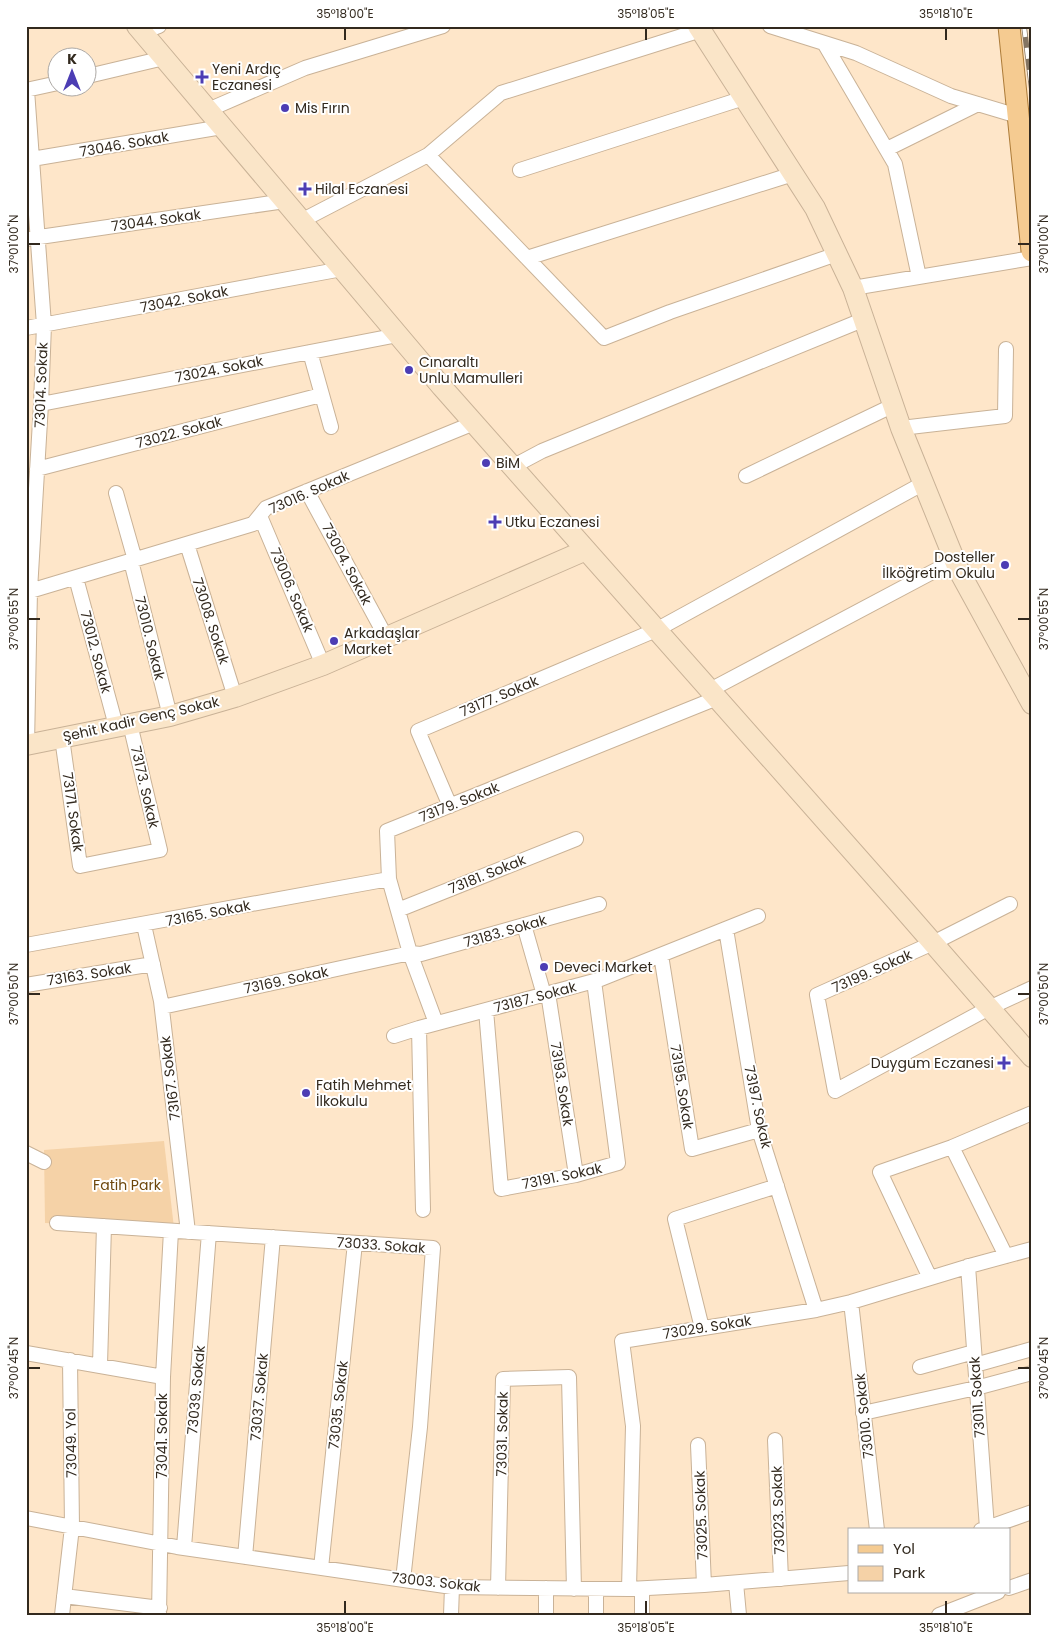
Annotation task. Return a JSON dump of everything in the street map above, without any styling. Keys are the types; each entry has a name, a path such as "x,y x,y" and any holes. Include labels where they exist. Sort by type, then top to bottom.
{"main road":[{"path":"1009,26 1032,251"},
{"path":"146,28 164,58 398,335 1032,1057"},
{"path":"699,28 815,208 854,288 901,428 959,571 1032,704"},
{"name":"Şehit Kadir Genç Sokak","path":"27,745 170,716 235,697 323,665 586,550"}],"street":[{"path":"208,110 305,68 444,26"},
{"path":"770,26 856,54 951,96 1018,116"},
{"path":"301,221 428,155 502,93 699,28"},
{"path":"824,43 895,164 920,277"},
{"path":"98,74 164,58"},
{"path":"27,90 48,85"},
{"name":"73014. Sokak","path":"27,90 32,239 44,325 30,592 27,745"},
{"path":"520,170 744,98"},
{"path":"887,149 978,104"},
{"name":"73046. Sokak","path":"29,160 222,127"},
{"path":"428,155 604,338 670,312 837,254"},
{"path":"527,258 793,174"},
{"name":"73044. Sokak","path":"32,239 285,201"},
{"path":"854,288 1032,258"},
{"name":"73042. Sokak","path":"26,328 342,269"},
{"path":"512,466 542,451 865,319"},
{"name":"73024. Sokak","path":"41,404 398,335"},
{"path":"901,428 1004,416 1006,350"},
{"path":"310,352 330,427"},
{"name":"73022. Sokak","path":"37,469 321,395"},
{"path":"746,476 894,405"},
{"name":"73016. Sokak","path":"30,592 253,524 266,508 474,423"},
{"path":"656,630 924,483"},
{"name":"73004. Sokak","path":"307,491 386,637"},
{"name":"73010. Sokak","path":"116,493 170,716"},
{"name":"73006. Sokak","path":"260,516 323,665"},
{"name":"73008. Sokak","path":"187,544 235,697"},
{"name":"73179. Sokak","path":"436,1023 410,953 388,879 387,831 713,694 955,560"},
{"name":"73012. Sokak","path":"76,578 123,725"},
{"name":"73177. Sokak","path":"450,806 418,731 656,630"},
{"name":"73173. Sokak","path":"123,725 160,850"},
{"name":"73171. Sokak","path":"62,738 80,866 160,850"},
{"name":"73181. Sokak","path":"398,910 576,839"},
{"name":"73165. Sokak","path":"26,945 388,879"},
{"name":"73183. Sokak","path":"410,953 421,954 599,904"},
{"path":"933,943 1010,904"},
{"name":"73187. Sokak","path":"394,1036 594,981 758,916"},
{"name":"73167. Sokak","path":"144,925 162,1007 188,1232"},
{"name":"73193. Sokak","path":"524,926 546,994 576,1175"},
{"name":"73197. Sokak","path":"726,929 759,1130 816,1310"},
{"name":"73199. Sokak","path":"933,943 817,995 835,1091 989,1008"},
{"name":"73169. Sokak","path":"162,1007 410,953"},
{"name":"73195. Sokak","path":"661,955 692,1149 759,1130"},
{"name":"73163. Sokak","path":"26,985 153,964"},
{"name":"73191. Sokak","path":"486,1010 502,1188 576,1175 618,1163 594,981"},
{"path":"989,1008 1032,988"},
{"path":"419,1028 423,1210"},
{"path":"930,1278 880,1172 952,1147 1032,1112"},
{"path":"952,1147 1006,1256"},
{"path":"26,1152 44,1162"},
{"path":"702,1328 675,1219 777,1186"},
{"name":"73033. Sokak","path":"57,1223 433,1248 420,1426 403,1580"},
{"path":"100,1365 104,1226"},
{"path":"163,1377 171,1231"},
{"name":"73039. Sokak","path":"184,1547 209,1233"},
{"name":"73037. Sokak","path":"245,1557 273,1237"},
{"name":"73035. Sokak","path":"322,1568 355,1243"},
{"name":"73029. Sokak","path":"636,1589 633,1426 622,1341 816,1310 851,1302 968,1266 1032,1249"},
{"name":"73011. Sokak","path":"968,1266 984,1528"},
{"name":"73010. Sokak","path":"851,1302 877,1528"},
{"path":"920,1367 1032,1349"},
{"name":"73041. Sokak","path":"26,1353 163,1377 160,1611"},
{"name":"73049. Yol","path":"62,1615 72,1527 70,1360"},
{"path":"864,1413 976,1388 1032,1373"},
{"name":"73031. Sokak","path":"498,1588 503,1379 569,1377 574,1589"},
{"name":"73023. Sokak","path":"775,1440 781,1579"},
{"name":"73025. Sokak","path":"698,1445 704,1586"},
{"path":"987,1528 1032,1512"},
{"name":"73003. Sokak","path":"26,1518 161,1544 452,1587 636,1589 704,1586 848,1573"},
{"path":"1010,1588 1032,1580"},
{"path":"736,1583 739,1615"},
{"path":"451,1615 452,1587"},
{"path":"546,1588 546,1615"},
{"path":"596,1589 596,1615"},
{"path":"636,1589 642,1615"},
{"path":"939,1615 993,1594"},
{"path":"64,1596 160,1611"}],"green space":[{"name":"Fatih Park","path":"164,1141 174,1228 45,1223 44,1150"}],"railway":[{"path":"1024,26 1032,91"}],"place":[{"name":"Yeni Ardıç Eczanesi","path":"202,77"},
{"name":"Mis Fırın","path":"285,108"},
{"name":"Hilal Eczanesi","path":"305,189"},
{"name":"Cınaraltı Unlu Mamulleri","path":"409,370"},
{"name":"BiM","path":"486,463"},
{"name":"Utku Eczanesi","path":"495,522"},
{"name":"Dosteller İlköğretim Okulu","path":"1005,565"},
{"name":"Arkadaşlar Market","path":"334,641"},
{"name":"Deveci Market","path":"544,967"},
{"name":"Duygum Eczanesi","path":"1004,1063"},
{"name":"Fatih Mehmet İlkokulu","path":"306,1093"}]}
